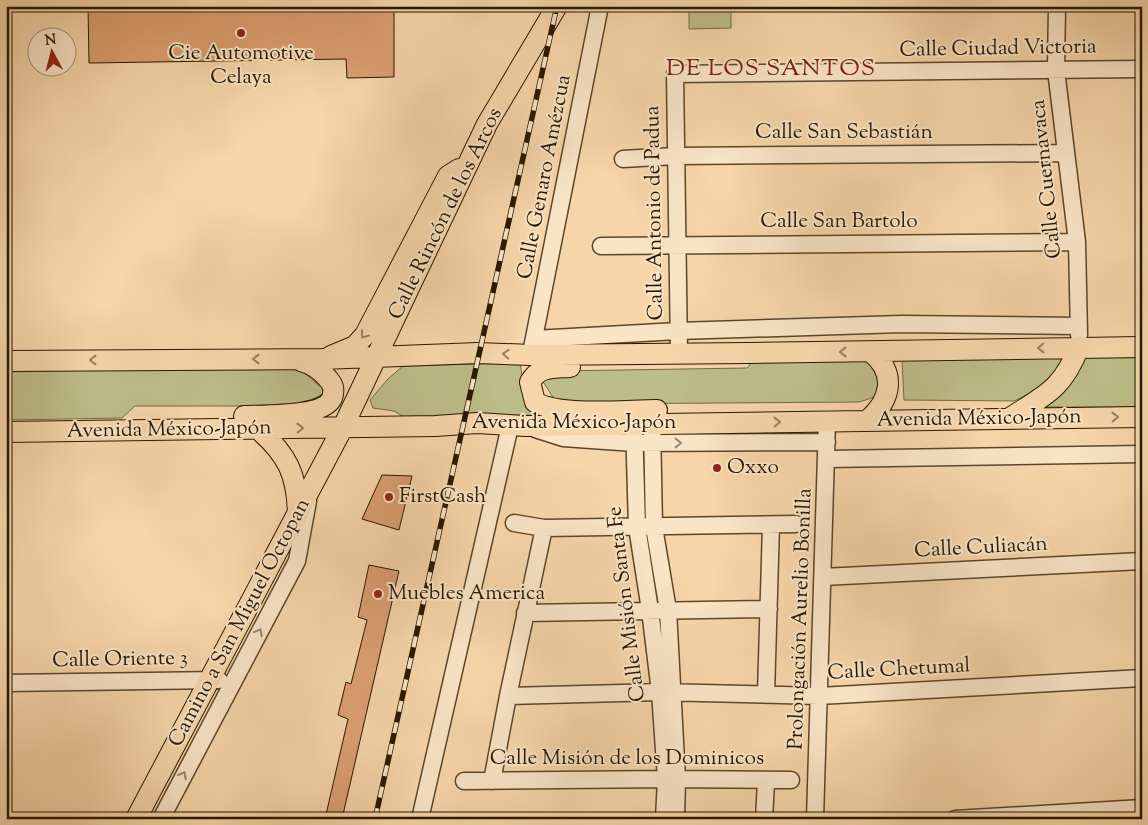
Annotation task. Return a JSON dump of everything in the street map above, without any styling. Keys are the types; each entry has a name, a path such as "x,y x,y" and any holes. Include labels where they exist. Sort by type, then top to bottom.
{"main road":[{"name":"Calle Rincón de los Arcos","path":"343,427 487,124 558,6"},
{"path":"322,359 355,346 365,335 448,176 470,162"},
{"path":"6,361 375,358 478,353 533,347 749,353 1142,347"},
{"path":"1008,419 1060,383 1070,370 1079,347"},
{"path":"868,420 882,408 887,397 886,370 881,360 870,352"},
{"path":"746,422 702,409 564,410 546,408 535,402 530,382 535,373 545,368 702,362 749,353"},
{"path":"128,431 171,421 314,412 328,405 333,396 333,384 321,370 305,362 289,359"},
{"name":"Avenida México-Japón","path":"6,432 436,426 470,423 643,433 746,422 1142,417"},
{"name":"Camino a San Miguel Octopan","path":"136,819 343,427"},
{"path":"258,429 278,446 290,467 297,490 298,514"}],"street":[{"name":"Calle Genaro Amézcua","path":"533,347 600,6"},
{"name":"Calle Cuernavaca","path":"1057,6 1056,70 1077,242 1079,347"},
{"name":"Calle Ciudad Victoria","path":"675,74 1142,69"},
{"name":"Calle Antonio de Padua","path":"675,74 679,352"},
{"name":"Calle San Sebastián","path":"623,159 675,156 1066,153"},
{"name":"Calle San Bartolo","path":"601,246 1077,242"},
{"path":"533,347 678,332 902,324 1079,326"},
{"name":"Prolongación Aurelio Bonilla","path":"815,819 827,421"},
{"path":"420,819 518,426"},
{"path":"643,433 827,442"},
{"name":"Calle Misión Santa Fe","path":"643,433 654,527 668,610 666,692 671,779"},
{"name":"Calle Misión Santa Fe","path":"643,433 637,527 650,610 666,692"},
{"path":"827,459 1142,454"},
{"path":"161,819 297,561 309,493"},
{"path":"514,523 544,528 796,524"},
{"path":"766,694 771,525"},
{"path":"492,781 544,528"},
{"name":"Calle Culiacán","path":"823,577 1142,561"},
{"path":"525,614 769,609"},
{"name":"Calle Chetumal","path":"508,696 666,692 819,696 1142,678"},
{"name":"Calle Oriente 3","path":"6,683 234,680"},
{"path":"664,819 671,779"},
{"path":"671,779 676,819"},
{"name":"Calle Misión de los Dominicos","path":"464,781 791,780"},
{"path":"764,819 766,781"},
{"path":"955,819 1142,808"}],"green space":[{"path":"689,6 731,6 731,28 689,29"},
{"path":"1066,356 1051,377 1030,393 1014,401 904,400 902,359"},
{"path":"1142,356 1142,407 1044,407 1085,357"},
{"path":"865,359 877,377 878,386 875,397 859,402 583,404 554,399 542,380 557,371 747,368 754,360"},
{"path":"520,363 523,380 543,415 404,417 394,411 373,408 370,400 388,379 403,366"},
{"path":"295,365 322,388 325,397 313,406 135,406 122,418 6,420 6,372"}],"building":[{"name":"Cie Automotive Celaya","path":"88,6 394,6 394,77 347,78 346,59 89,63"},
{"name":"FirstCash","path":"382,475 412,476 399,530 362,519"},
{"path":"369,565 399,571 342,819 325,819 348,719 338,715 346,682 351,684 367,620 358,617"}],"railway":[{"path":"375,819 557,6"}],"place":[{"name":"Cie Automotive Celaya","path":"241,33"},
{"name":"Oxxo","path":"717,468"},
{"name":"FirstCash","path":"389,497"},
{"name":"Muebles America","path":"378,594"}],"district":[{"name":"DE LOS SANTOS","path":"771,69"}]}
